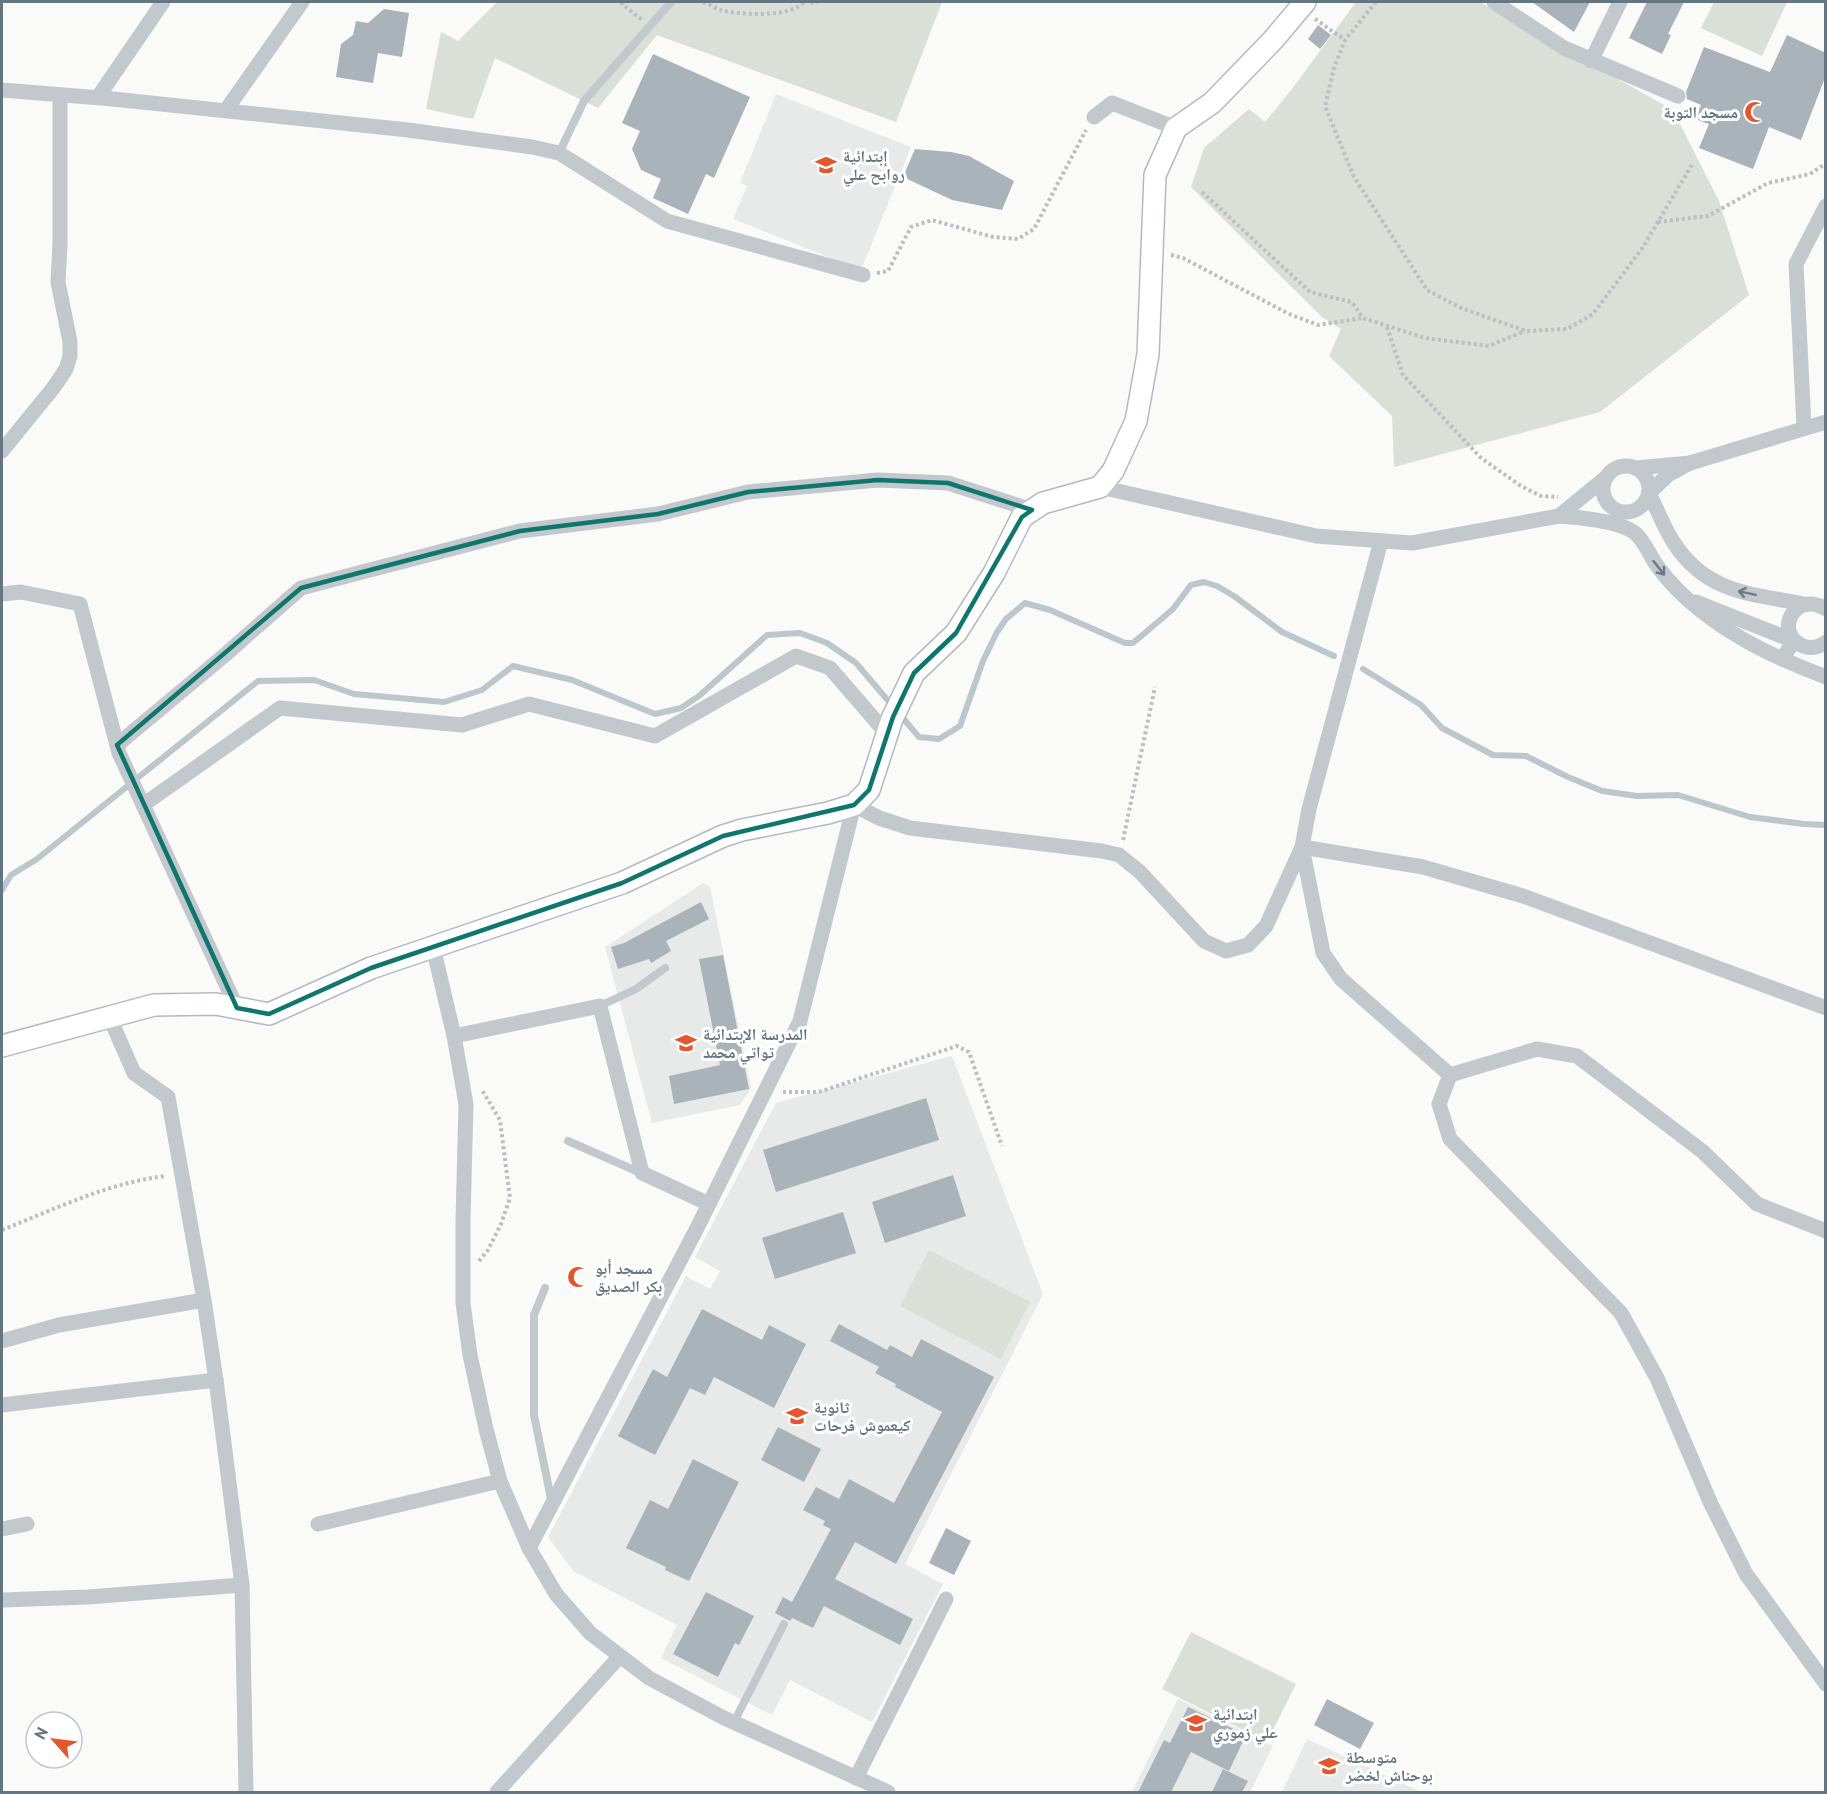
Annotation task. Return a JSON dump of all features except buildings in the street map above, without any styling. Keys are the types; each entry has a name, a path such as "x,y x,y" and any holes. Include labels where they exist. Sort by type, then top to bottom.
{"main road":[{"path":"2,1046 154,1005 216,1004 269,1014 371,968 622,883 723,836 854,805 869,790 893,718 914,673 956,633 994,573 1022,517 1043,503 1100,487 1113,471 1137,422 1148,354 1155,174 1176,128 1212,103 1273,40 1302,5"}],"street":[{"path":"98,98 160,2"},
{"path":"226,110 302,2"},
{"path":"1494,2 1564,48 1678,96"},
{"path":"1591,60 1620,2"},
{"path":"2,90 226,110 408,130 532,147 559,153 668,221 863,275"},
{"path":"2,451 54,387 66,369 70,356 70,342 58,282 60,95"},
{"path":"1094,117 1112,103 1176,128"},
{"path":"1804,427 1796,264 1826,206"},
{"path":"1100,487 1316,536 1412,543 1565,516 1615,510 1627,513 1641,507 1649,493 1668,475 1690,463 1826,422"},
{"path":"1565,516 1614,468 1690,463"},
{"path":"1636,468 1647,478 1649,493 1674,543 1694,568 1719,610 1744,640"},
{"path":"1604,479 1603,495 1636,534 1658,568 1687,599 1712,620 1744,640 1826,677"},
{"path":"117,745 301,588 520,531 658,514 748,492 878,480 948,483 1032,510"},
{"path":"1565,516 1612,524 1636,534"},
{"path":"529,1548 709,1204 800,1021 854,805 879,818 910,828 1119,855 1140,872 1204,941 1226,951 1248,945 1266,926 1302,847 1309,809 1381,541"},
{"path":"1694,568 1718,585 1744,593 1804,604 1818,604 1826,609"},
{"path":"2,594 21,592 80,604 117,745 129,776 237,1008"},
{"path":"1687,599 1719,610 1807,648 1824,644"},
{"path":"1794,641 1788,627 1789,620 1792,613 1804,604"},
{"path":"1782,659 1794,641"},
{"path":"143,805 280,708 462,725 529,704 655,736 796,656 830,668 893,718"},
{"path":"1302,847 1423,867 1523,896 1826,1008"},
{"path":"1302,847 1323,953 1341,979 1450,1075"},
{"path":"433,947 454,1036 466,1104 463,1303 470,1355 500,1481 529,1548 556,1594 590,1633 649,1678 734,1722 888,1792"},
{"path":"454,1036 600,1005 642,1173 709,1204"},
{"path":"109,1016 134,1073 168,1097 182,1174 216,1380 242,1585 246,1792"},
{"path":"1450,1075 1537,1049 1577,1056 1702,1151 1757,1204 1826,1231"},
{"path":"1450,1075 1439,1104 1449,1139 1621,1313 1657,1378 1711,1504 1746,1574 1826,1684"},
{"path":"2,1341 59,1325 204,1300"},
{"path":"2,1405 216,1380"},
{"path":"318,1524 500,1481"},
{"path":"2,1529 27,1524"},
{"path":"2,1600 88,1597 242,1585"},
{"path":"856,1778 946,1599"},
{"path":"497,1792 620,1656"}],"lane":[{"path":"559,153 584,101 671,2"},
{"path":"600,1005 636,989 664,968"},
{"path":"568,1141 642,1173"},
{"path":"545,1288 534,1315 534,1415 552,1504"},
{"path":"734,1722 784,1624"}],"path":[{"path":"623,2 622,4 650,26"},
{"path":"703,2 719,9 753,14 782,11 804,2"},
{"path":"811,2 815,4 817,2"},
{"path":"1376,2 1345,40 1334,68 1325,106 1354,177 1427,290 1461,308 1526,331"},
{"path":"1302,5 1345,40"},
{"path":"863,275 888,271 911,227 932,220 993,237 1018,238 1034,229 1094,117"},
{"path":"1152,256 1170,255 1183,258 1289,314 1318,325 1363,318 1425,338 1489,346 1526,331 1567,329 1593,314 1642,247 1692,163"},
{"path":"1658,222 1708,216 1768,183 1810,174 1826,163"},
{"path":"1202,192 1310,292 1352,302 1363,318"},
{"path":"1387,326 1402,375 1481,458 1521,486 1541,496 1583,498"},
{"path":"1119,855 1155,687"},
{"path":"764,1092 819,1092 957,1046 969,1052 1002,1146"},
{"path":"461,1077 474,1077 500,1120 510,1198 501,1224 488,1250 479,1261 463,1262"},
{"path":"2,1230 92,1194 141,1179 182,1174"}],"highlighted area":[{"path":"878,480 948,483 1032,510 1022,517 956,633 914,673 893,717 869,790 854,805 723,836 622,883 371,968 269,1014 237,1008 117,745 301,588 520,531 658,514 748,492"}],"shaded area":[{"path":"497,2 942,2 896,122 657,35 598,108 495,58 473,119 426,109 441,32 458,41"},
{"path":"1356,2 1480,2 1673,110 1719,201 1749,295 1600,412 1394,467 1392,416 1329,356 1341,329 1322,317 1191,187 1204,148 1249,109 1265,122"},
{"path":"1714,2 1787,2 1762,56 1701,28"},
{"name":"إبتدائية روابح علي","path":"776,94 911,147 861,270 733,219 747,186 740,183"},
{"name":"المدرسة الإبتدائية تواتي محمد","path":"703,883 710,887 751,1088 740,1105 652,1123 605,947"},
{"name":"ثانوية كيعموش فرحات","path":"952,1056 1043,1294 905,1564 943,1584 872,1722 790,1680 772,1715 661,1658 677,1625 573,1571 548,1537 686,1276 710,1289 720,1271 695,1257 776,1103"},
{"path":"929,1250 1030,1302 1001,1359 900,1306"},
{"path":"1191,1632 1296,1684 1267,1742 1162,1689"},
{"name":"ابتدائية علي زموري","path":"1178,1699 1273,1746 1250,1792 1132,1792"},
{"name":"متوسطة بوحناش لخضر","path":"1307,1739 1421,1792 1282,1792"}],"waterway":[{"path":"2,890 11,875 37,859 258,681 314,680 354,694 444,702 482,690 513,666 572,680 655,714 681,708 699,696 767,635 800,633 827,643 856,663 919,737 939,739 960,726 983,661 997,632 1006,619 1025,603 1050,610 1125,643 1133,643 1173,609 1191,585 1204,582 1217,586 1234,596 1282,632 1334,656"},
{"path":"1363,669 1421,705 1442,728 1493,755 1526,756 1602,791 1637,796 1678,795 1750,817 1826,825"}],"place":[{"name":"مسجد التوبة","path":"1755,112"},
{"name":"إبتدائية روابح علي","path":"826,165"},
{"name":"المدرسة الإبتدائية تواتي محمد","path":"686,1043"},
{"name":"مسجد أبو بكر الصديق","path":"578,1277"},
{"name":"ثانوية كيعموش فرحات","path":"797,1416"},
{"name":"ابتدائية علي زموري","path":"1196,1723"},
{"name":"متوسطة بوحناش لخضر","path":"1329,1766"}]}
